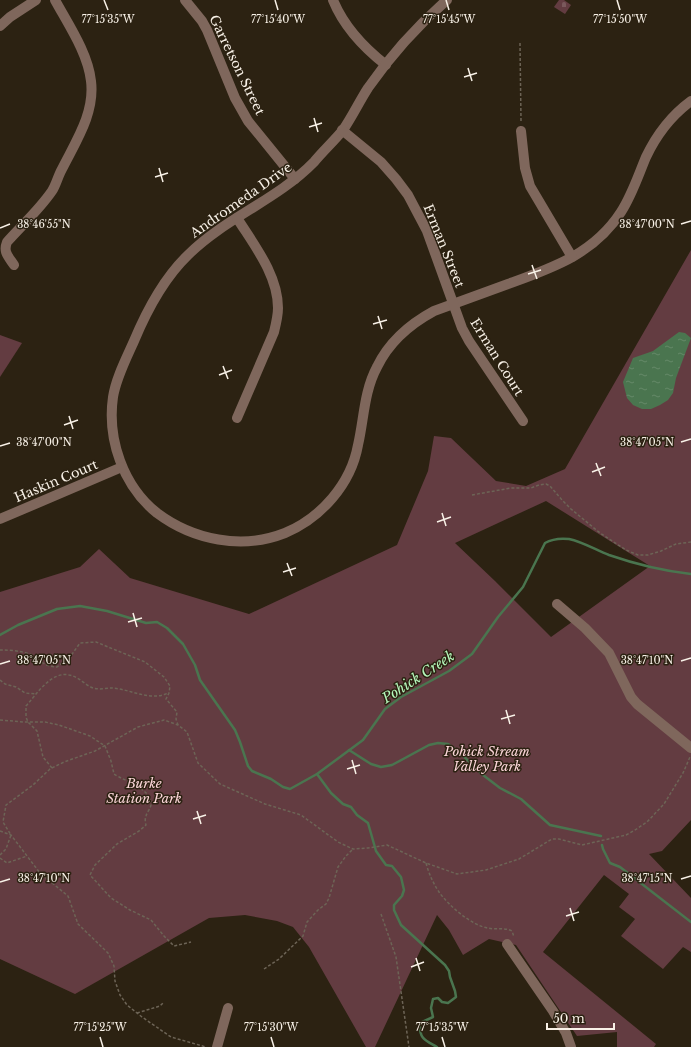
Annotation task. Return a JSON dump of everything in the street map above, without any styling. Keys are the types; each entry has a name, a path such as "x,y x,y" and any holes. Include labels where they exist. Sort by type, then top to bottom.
{"street":[{"path":"0,26 10,17 36,0"},
{"path":"14,265 6,254 4,248 7,242 42,205 53,190 83,127 90,109 92,97 91,80 87,63 55,0"},
{"name":"Garretson Street","path":"185,0 208,30 235,98 248,121 295,179"},
{"path":"333,0 348,29 368,51 386,65"},
{"name":"Andromeda Drive","path":"447,0 412,34 386,65 367,89 342,130 311,165 295,179 213,234 186,257 166,280 147,311 120,375 114,395 112,413 113,431 116,448 122,467 136,491 152,508 171,523 192,533 217,540 242,542 268,538 293,529 311,518 326,505 339,489 349,473 354,462 358,446 369,385 376,367 386,351 400,334 418,320 434,312 553,267 572,258 598,239 620,213 633,192 653,145 663,129 674,116 691,101"},
{"name":"Erman Street","path":"342,130 381,162 408,195 427,231 454,304"},
{"path":"521,131 524,168 530,186 572,258"},
{"path":"237,218 270,272 276,290 278,308 274,332 237,418"},
{"name":"Erman Court","path":"454,304 462,328 469,341 523,421"},
{"name":"Haskin Court","path":"0,519 122,467"},
{"path":"557,604 585,628 609,653 637,704 691,748"},
{"path":"508,946 553,1011 566,1033 571,1047"},
{"path":"217,1047 228,1008"}],"path":[{"path":"520,43 521,131"},
{"path":"472,495 511,488 531,488 546,484 550,486 567,505 600,533 626,550 638,555 648,555 676,544 691,542"},
{"path":"0,650 14,651 31,655 46,666 57,667 70,657 80,643 96,642 145,662 164,677 170,686 166,699 177,712 176,719 178,725"},
{"path":"52,768 43,757 37,731 28,722 26,717 26,706 36,694 55,677 62,674 70,674 95,689 110,688 157,696 169,693"},
{"path":"0,680 5,684 16,687 25,693 36,694"},
{"path":"0,720 59,724 90,736 105,746 114,774 121,779 132,782 149,797 151,805 145,817 146,825 117,844 95,866 90,875 111,898 130,910 151,920 174,946 191,942"},
{"path":"206,1047 171,1037 127,1005 120,995 115,981 114,966 108,953 78,924 68,896 40,873 3,822 6,805 33,785 52,768 105,746 138,727 164,720 178,725 187,732 198,763 220,784 265,804 301,815 338,842 353,849 387,845 426,864 457,874 486,870 519,859 552,839 559,839 582,845 626,835 647,822 664,804 683,773 691,756"},
{"path":"0,831 11,835"},
{"path":"0,855 6,849 11,835"},
{"path":"264,969 279,959 303,936 306,922 326,904 338,867 353,849"},
{"path":"0,858 7,863 28,856"},
{"path":"426,864 439,892 452,906 478,925 488,928 507,928 512,931 515,941 508,946"},
{"path":"381,914 396,957 409,1047"},
{"path":"137,1013 160,1006 164,1002"}],"green space":[{"path":"559,0 564,0 571,5 565,14 554,7"},
{"path":"691,250 691,820 662,851 649,854 691,898 691,952 683,947 663,969 621,936 635,919 619,907 629,894 604,875 543,952 656,1044 654,1047 617,1047 617,1032 577,1036 516,945 489,939 463,955 449,930 437,915 375,1047 366,1047 309,947 293,927 277,921 245,915 209,918 75,994 0,959 0,592 80,567 99,549 130,578 249,614 397,545 428,471 434,436 451,438 496,481 526,486 565,469","holes":["546,501 650,566 551,637 455,543"]},
{"path":"0,335 22,343 0,377"}],"water":[{"path":"679,332 685,333 691,338 676,378 673,393 668,400 651,409 642,409 633,405 627,398 623,382 633,358 653,351"}],"waterway":[{"name":"Pohick Creek","path":"0,635 18,625 57,609 80,606 107,611 146,623 157,622 167,628 183,644 195,665 200,680 235,730 248,766 252,771 290,789 317,774 363,740 385,709 401,697 449,671 472,654 498,617 523,587 545,543 556,539 574,540 609,555 629,561 660,569 691,574"},
{"path":"349,750 371,764 381,767 392,765 429,745 438,743 448,744 459,752 483,775 500,788 521,799 550,825 601,836"},
{"path":"317,774 331,793 343,804 351,807 357,815 368,823 376,851 386,865 392,866 401,877 404,890 402,896 394,905 394,910 401,925 445,965 449,971 456,997 448,1003 442,1002 438,998 433,999 431,1008 433,1017 420,1023 422,1036 426,1041 437,1047"},
{"path":"602,845 610,863 620,867 691,922"}],"park label":[{"name":"Pohick Stream Valley Park","path":"487,758"},
{"name":"Burke Station Park","path":"144,790"}]}
